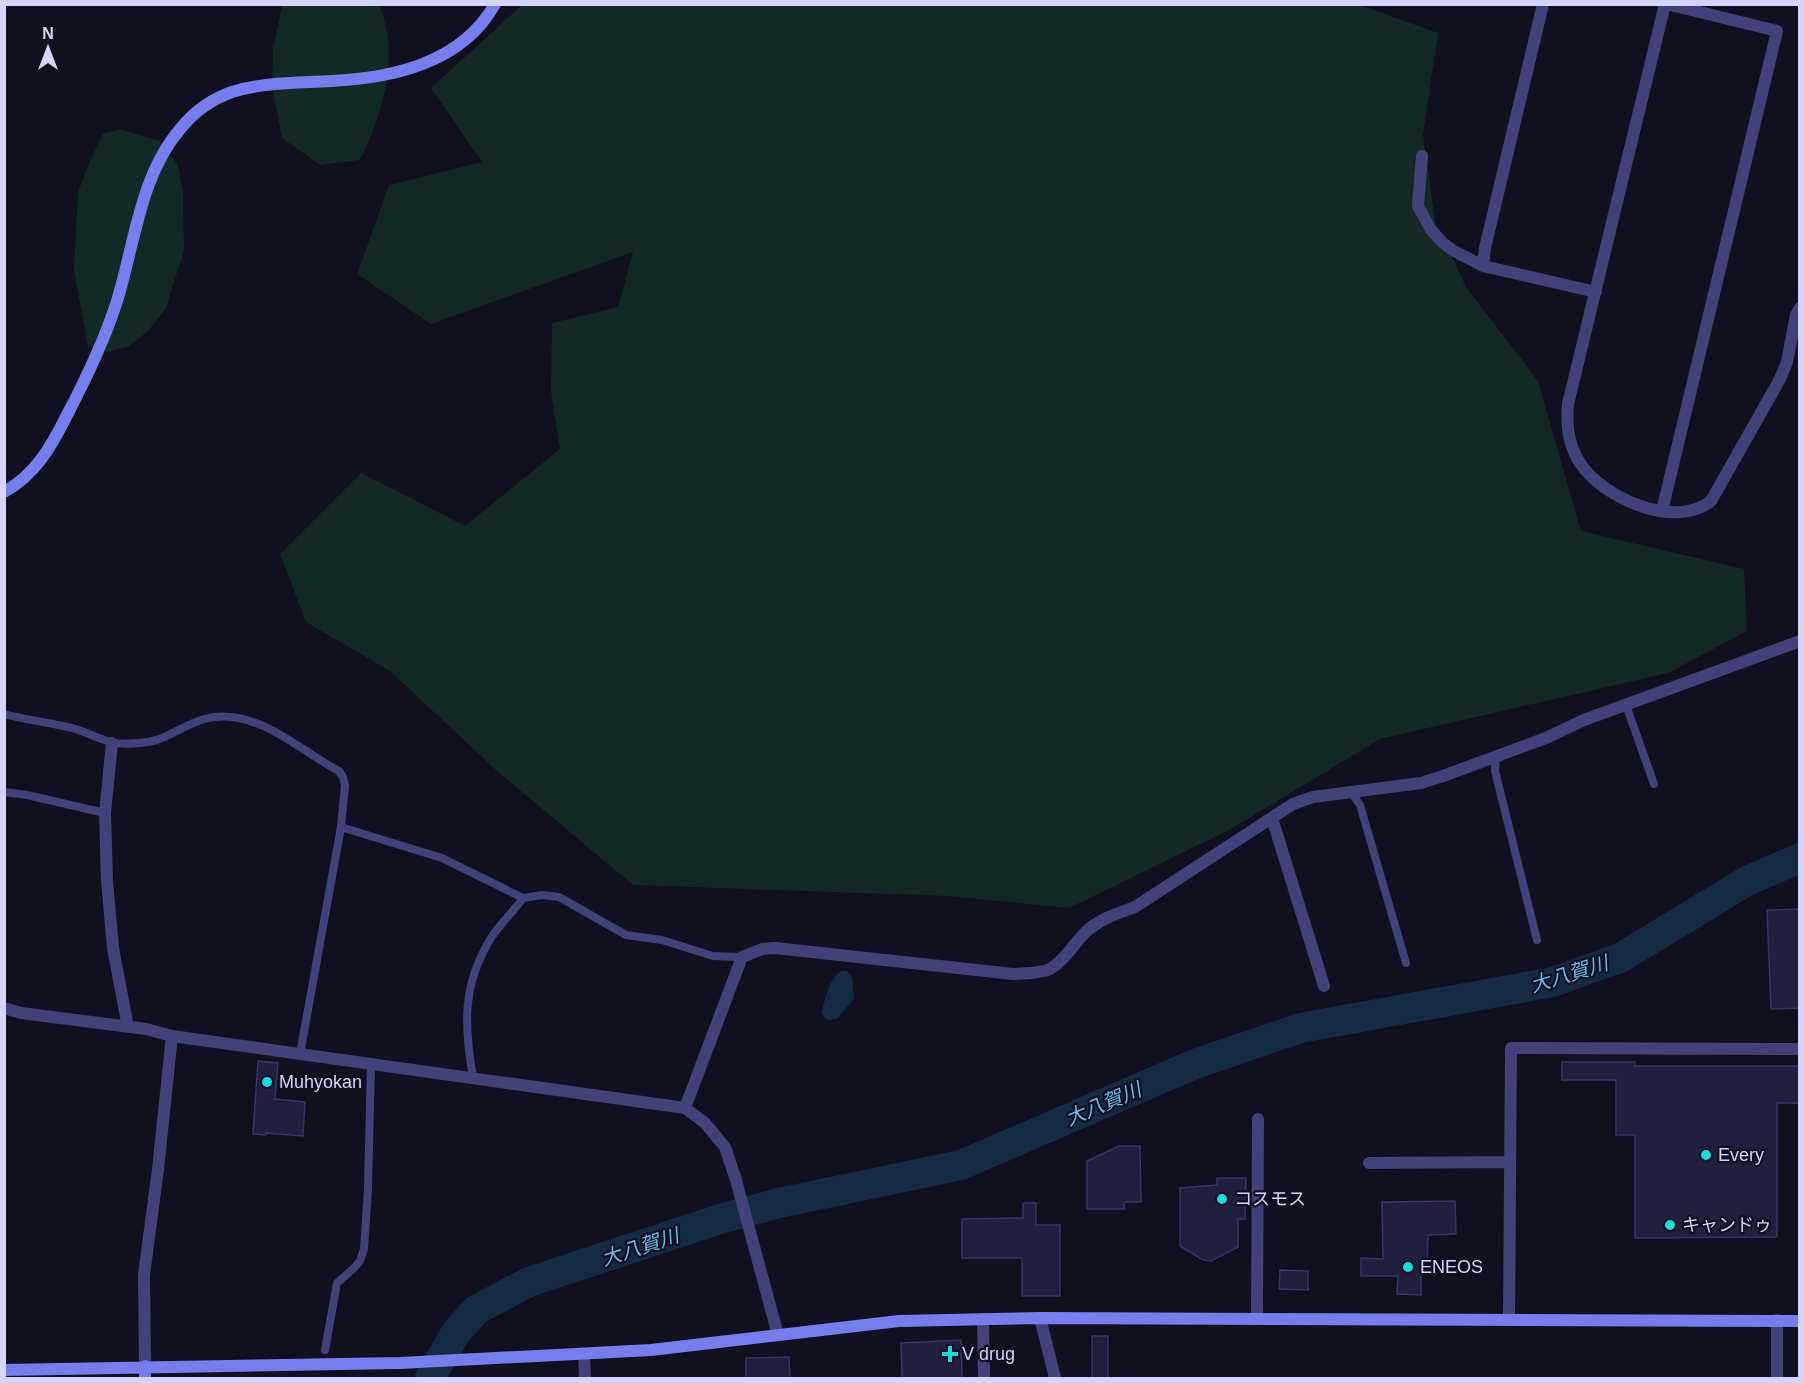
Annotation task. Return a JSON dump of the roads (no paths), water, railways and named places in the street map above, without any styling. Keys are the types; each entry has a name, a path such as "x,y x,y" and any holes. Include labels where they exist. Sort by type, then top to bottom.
{"street":[{"path":"4,492 29,475 40,462 91,370 118,297 153,172 170,141 191,117 205,106 232,93 286,83 364,78 402,72 421,66 462,44 485,20 495,4"},
{"path":"1483,266 1485,248 1544,4"},
{"path":"1662,512 1777,31 1666,4 1568,404 1567,426 1572,448 1584,468 1603,486 1631,502 1662,512 1703,507 1711,501 1780,379 1789,353 1796,315 1800,308"},
{"path":"1422,156 1418,206 1431,230 1454,251 1483,266 1596,292"},
{"path":"685,1107 742,957 762,949 775,948 1013,974 1036,973 1049,969 1060,961 1090,928 1108,916 1135,907 1293,804 1313,797 1421,783 1496,757 1546,738 1584,720 1800,641"},
{"path":"112,743 105,813 107,880 113,948 128,1027"},
{"path":"1272,818 1324,986"},
{"path":"4,1008 21,1013 128,1027 172,1036 685,1107 712,1131 725,1147 778,1335"},
{"path":"145,1372 144,1275 172,1036"},
{"path":"1509,1320 1510,1048 1800,1049"},
{"path":"1257,1318 1258,1119"},
{"path":"1369,1163 1510,1162"},
{"path":"4,1370 145,1372 584,1354 651,1350 899,1321 1040,1318 1800,1321"},
{"path":"1040,1318 1055,1378"},
{"path":"983,1319 984,1378"},
{"path":"1777,1320 1777,1378"},
{"path":"584,1354 585,1378"}],"lane":[{"path":"1626,705 1654,784"},
{"path":"4,714 82,730 112,743 138,743 154,740 200,719 225,716 253,721 290,740 339,771 345,786 342,827 300,1054"},
{"path":"1496,757 1496,771 1537,940"},
{"path":"4,792 105,813"},
{"path":"1351,792 1360,805 1406,963"},
{"path":"342,827 442,858 523,898 542,895 559,897 626,935 662,940 713,956 742,957"},
{"path":"473,1078 467,1028 468,995 475,972 491,939 523,898"},
{"path":"325,1350 337,1283 360,1261 364,1249 371,1064"}],"water":[{"path":"842,971 847,971 852,977 854,999 837,1019 828,1020 821,1014 824,1003 834,978"}],"waterway":[{"name":"大八賀川","path":"430,1378 455,1334 476,1310 529,1282 720,1219 779,1203 961,1165 1195,1064 1300,1028 1553,982 1620,958 1747,881 1800,858"}],"place":[{"name":"Muhyokan","path":"267,1082"},
{"name":"Every","path":"1706,1155"},
{"name":"コスモス","path":"1222,1199"},
{"name":"キャンドゥ","path":"1670,1225"},
{"name":"ENEOS","path":"1408,1267"},
{"name":"V drug","path":"950,1354"}]}
